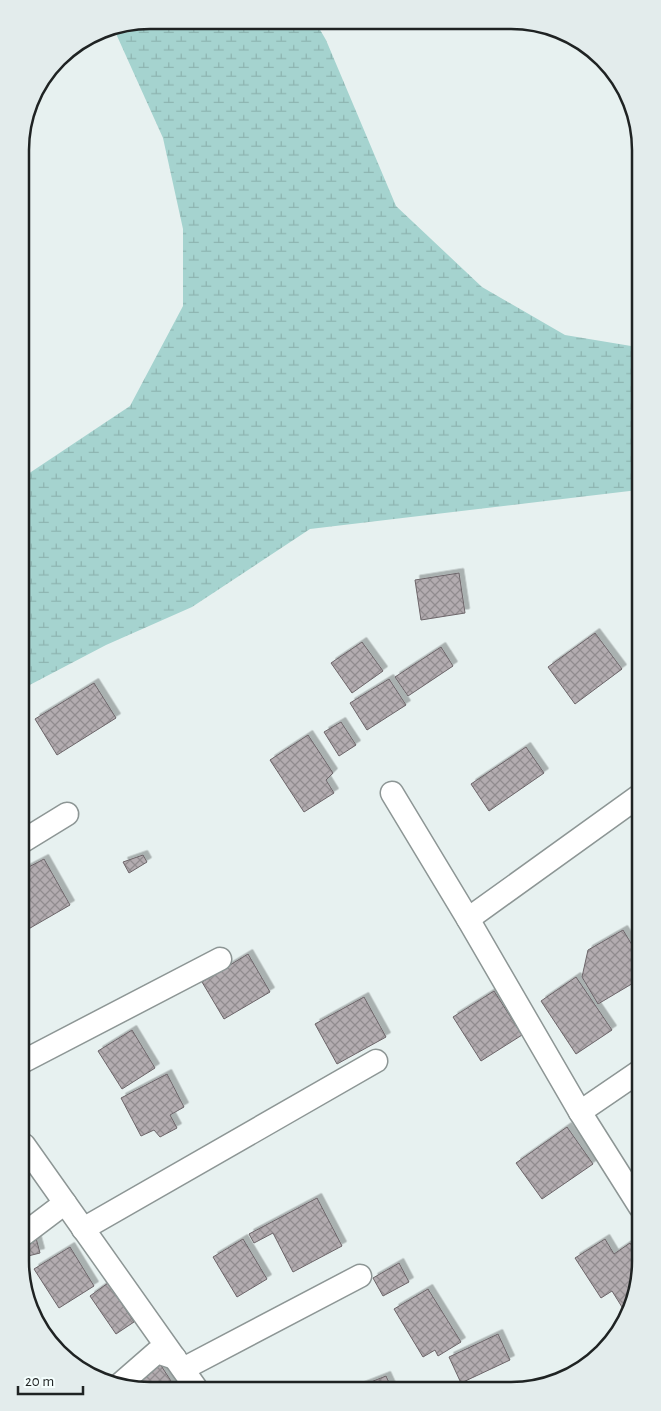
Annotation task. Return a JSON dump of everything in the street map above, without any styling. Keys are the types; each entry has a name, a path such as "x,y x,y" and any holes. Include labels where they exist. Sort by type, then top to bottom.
{"street":[{"path":"392,793 468,919 580,1112 632,1194"},
{"path":"468,919 632,801"},
{"path":"29,837 67,814"},
{"path":"29,1058 220,959"},
{"path":"83,1229 376,1061"},
{"path":"580,1112 632,1076"},
{"path":"29,1152 192,1382"},
{"path":"29,1230 65,1203"},
{"path":"179,1363 360,1276"},
{"path":"125,1380 157,1352 179,1363"}],"green space":[{"path":"142,29 320,29 396,206 482,287 565,335 632,346 632,491 310,529 192,607 106,645 29,685 29,473 130,406 183,306 183,229 163,138 116,34"}],"building":[{"path":"459,573 465,613 421,620 415,580"},
{"path":"595,633 622,669 575,704 548,667"},
{"path":"362,642 383,671 352,693 331,663"},
{"path":"441,647 453,666 408,696 395,677"},
{"path":"389,679 406,705 367,730 350,703"},
{"path":"94,683 116,718 57,755 35,719"},
{"path":"341,722 356,745 339,756 324,732"},
{"path":"308,735 333,773 326,780 334,793 304,812 270,760"},
{"path":"526,747 544,773 489,811 471,784"},
{"path":"143,855 147,862 129,873 123,862"},
{"path":"44,859 70,905 29,929 29,867"},
{"path":"623,930 632,945 632,984 598,1004 582,977 588,950"},
{"path":"248,954 270,992 224,1019 202,982"},
{"path":"576,977 612,1030 576,1054 541,1001"},
{"path":"494,991 522,1035 481,1061 453,1017"},
{"path":"364,997 386,1037 337,1064 315,1024"},
{"path":"132,1030 155,1068 122,1089 98,1051"},
{"path":"167,1074 184,1107 170,1115 177,1128 160,1137 154,1130 141,1136 121,1098"},
{"path":"567,1127 593,1164 542,1199 516,1163"},
{"path":"317,1198 342,1246 293,1272 273,1233 254,1243 249,1234"},
{"path":"36,1238 40,1253 29,1256 29,1241"},
{"path":"243,1239 267,1279 237,1297 213,1257"},
{"path":"605,1239 614,1254 630,1243 632,1246 632,1269 630,1285 624,1306 622,1307 612,1291 601,1298 575,1258"},
{"path":"70,1247 94,1286 59,1308 34,1269"},
{"path":"399,1263 409,1282 383,1296 373,1278"},
{"path":"108,1283 134,1322 116,1334 90,1296"},
{"path":"428,1289 461,1342 438,1356 435,1350 423,1357 394,1309"},
{"path":"498,1334 510,1360 461,1382 449,1357"},
{"path":"160,1364 172,1382 142,1382 134,1381"},
{"path":"386,1376 389,1382 371,1382"}]}
